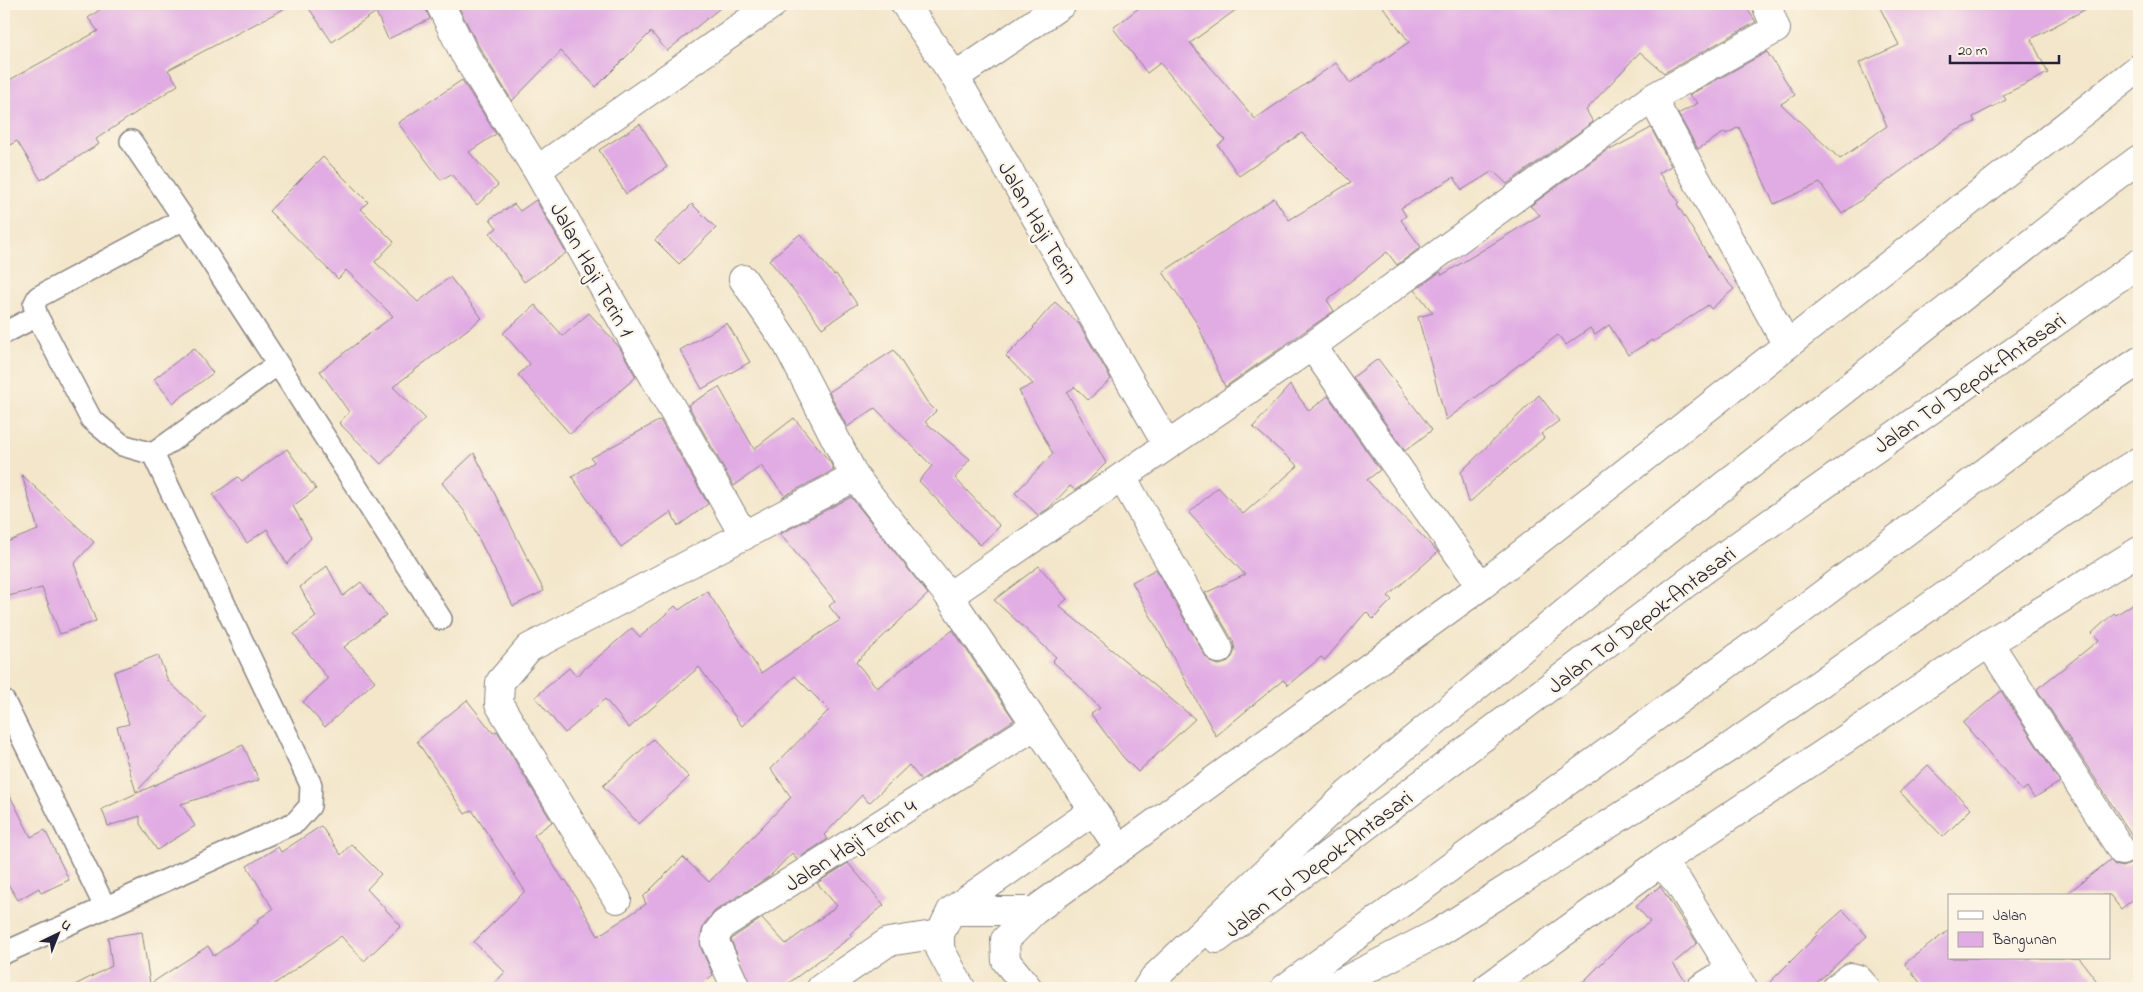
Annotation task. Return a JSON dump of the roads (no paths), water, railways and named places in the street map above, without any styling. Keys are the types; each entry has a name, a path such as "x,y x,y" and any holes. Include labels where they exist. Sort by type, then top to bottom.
{"main road":[{"name":"Jalan Haji Terin 1","path":"440,4 464,52 536,170 744,536"},
{"path":"536,170 774,4"},
{"name":"Jalan Haji Terin","path":"905,4 955,78 1167,445"},
{"path":"955,78 1062,4"},
{"path":"950,596 1312,346 1652,98 1776,29 1766,4"},
{"path":"1028,988 1006,961 1005,940 1034,911 1480,586 2139,68"},
{"path":"1652,98 1787,345"},
{"path":"1147,988 1154,978 1349,793 1597,586 2108,182 2139,160"},
{"name":"Jalan Tol Depok–Antasari","path":"1152,988 1705,569 2139,263"},
{"path":"743,279 787,344 855,477 950,596 1119,848"},
{"path":"1312,346 1480,586"},
{"path":"1285,988 1799,612 2081,400 2139,361"},
{"path":"1330,988 1438,933 1730,747 2139,461"},
{"path":"617,899 498,704 500,682 529,648 855,477"},
{"path":"1122,477 1219,649"},
{"path":"1487,988 1660,863 1990,643 2139,551"},
{"path":"1990,643 2122,851"},
{"name":"Jalan Haji Terin 4","path":"736,988 715,942 717,933 724,924 1036,725"},
{"path":"961,988 940,949 946,923 1093,811"},
{"path":"1660,863 1678,882 1737,979 1701,988"},
{"path":"822,988 888,942 946,923 1034,911"},
{"path":"1836,988 1851,978 1858,979 1866,988"}],"lane":[{"path":"131,141 278,364 441,620"},
{"path":"4,953 296,822 310,806 311,785 153,454 122,444 91,419 37,316 34,305 38,297 184,219"},
{"path":"4,333 37,316"},
{"path":"153,454 278,364"},
{"path":"5,705 105,907"}]}
